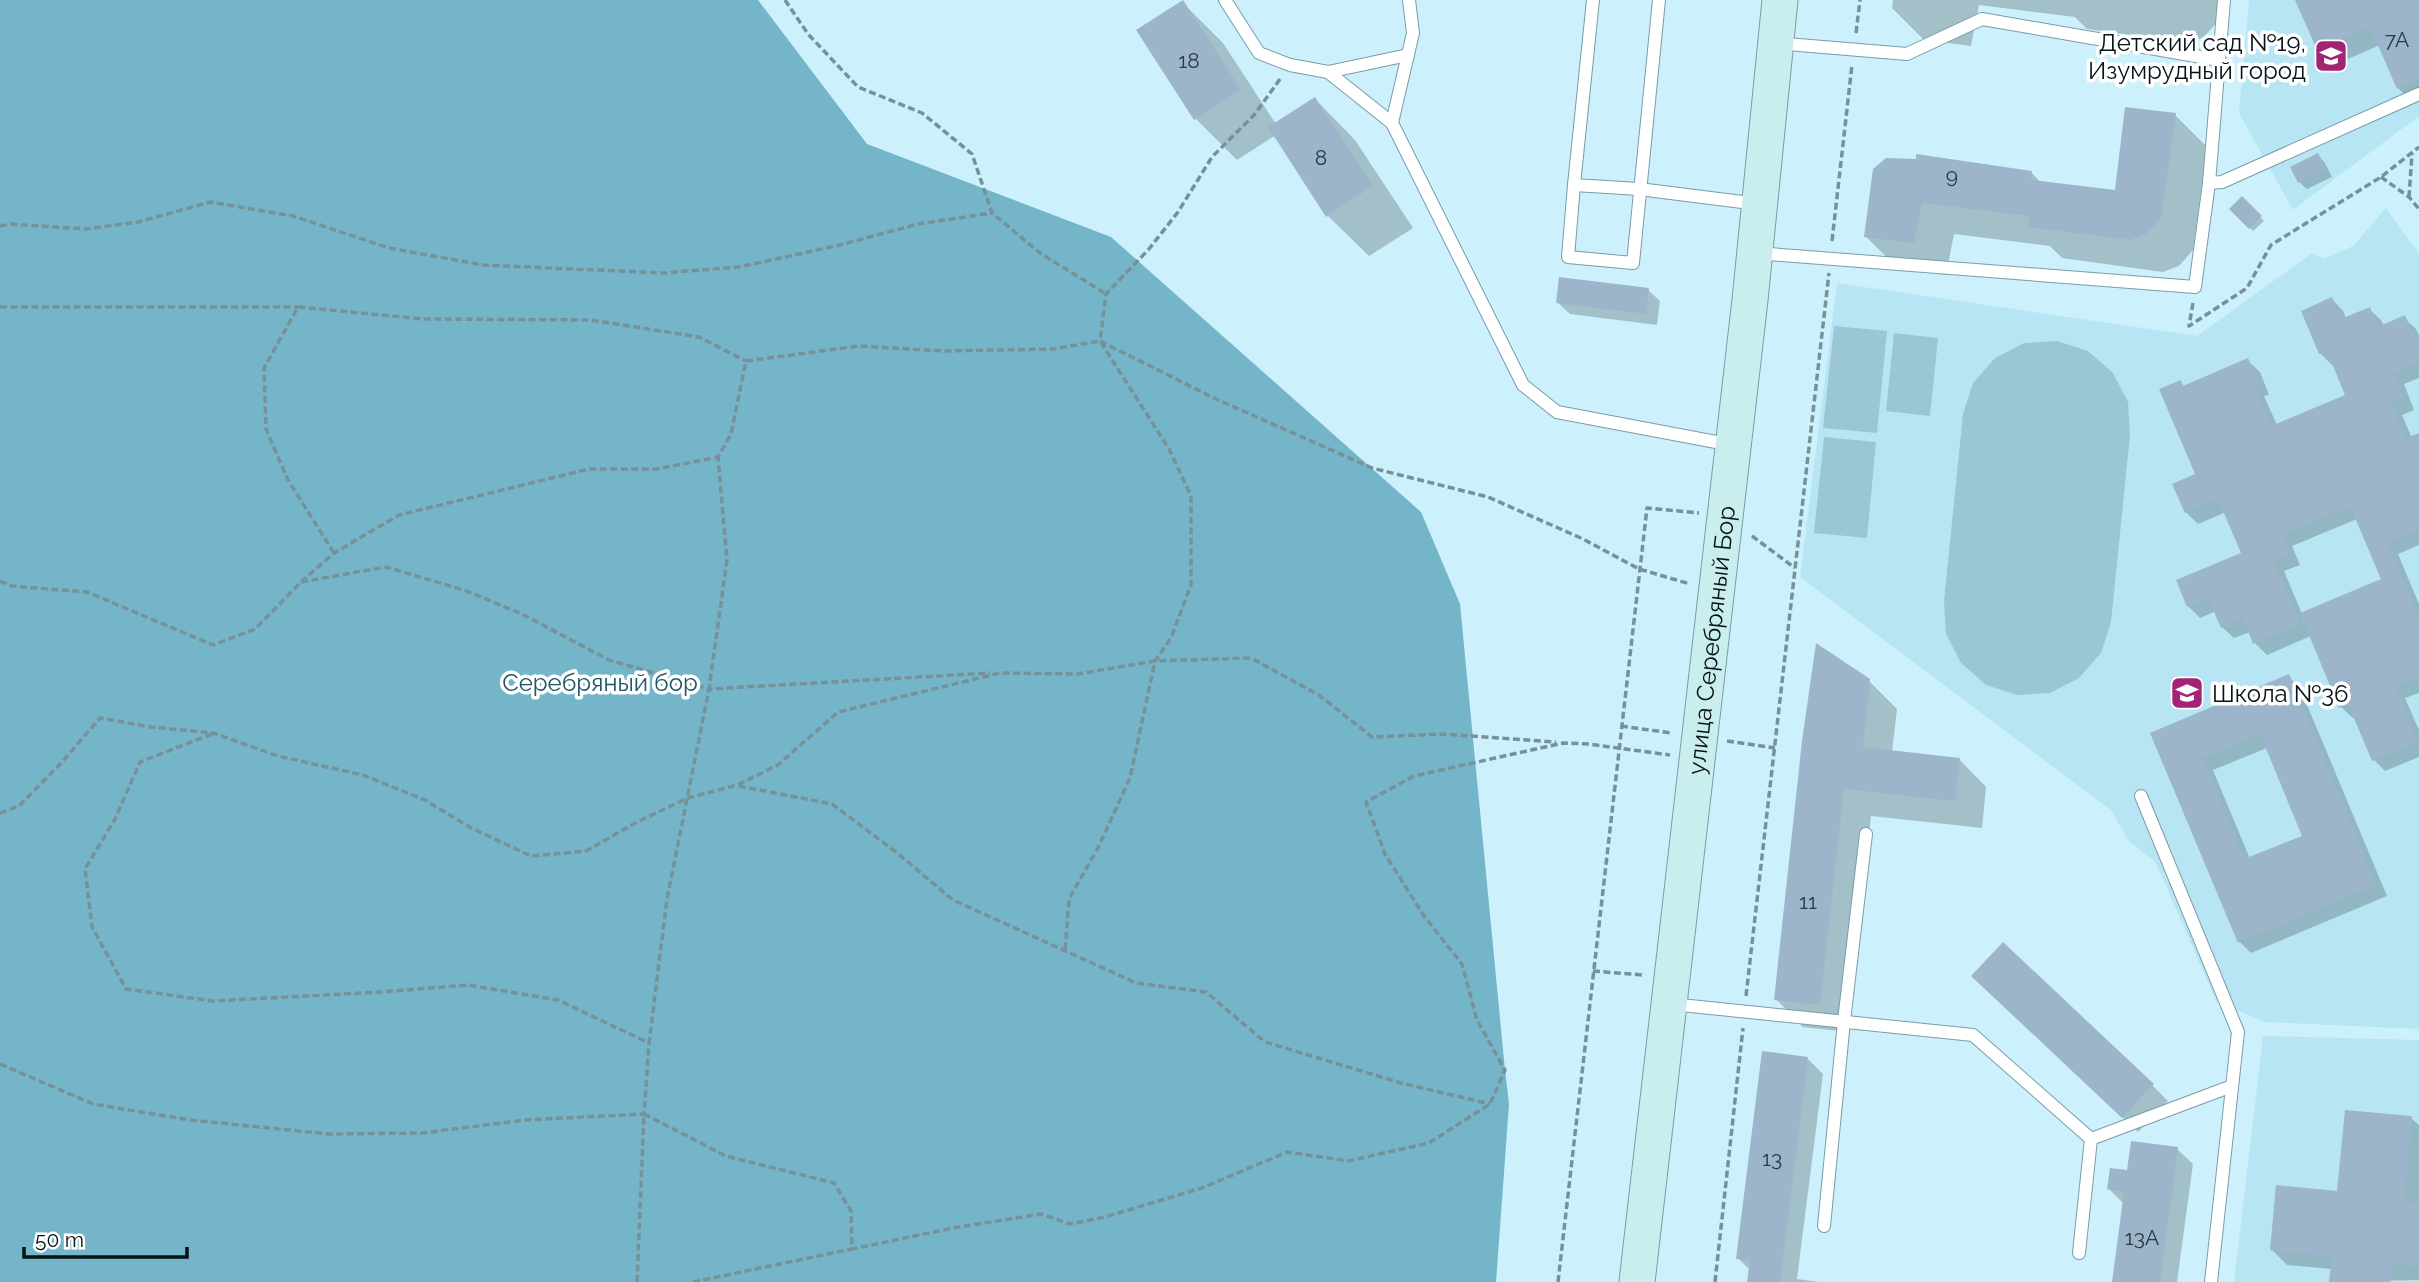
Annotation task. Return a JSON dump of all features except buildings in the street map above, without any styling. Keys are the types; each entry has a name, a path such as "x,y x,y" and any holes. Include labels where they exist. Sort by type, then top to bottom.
{"street":[{"name":"улица Серебряный Бор","path":"1637,1282 1750,300 1780,0"}],"lane":[{"path":"1225,0 1259,53 1290,65 1328,72 1408,55"},
{"path":"1392,123 1413,33 1409,0"},
{"path":"1593,0 1568,257 1633,263 1659,0"},
{"path":"1754,253 2195,286 2209,183 2224,0"},
{"path":"1774,43 1906,54 1982,19 2219,60"},
{"path":"1328,72 1392,123 1523,385 1557,412 1733,445"},
{"path":"2209,183 2222,182 2419,94"},
{"path":"1574,185 1639,189 1759,204"},
{"path":"2141,796 2238,1032 2211,1282"},
{"path":"1824,1226 1866,834"},
{"path":"1670,990 1745,1011 1973,1035 2091,1139"},
{"path":"2091,1139 2232,1086"},
{"path":"2079,1253 2091,1139"}],"path":[{"path":"785,0 808,34 858,87 922,113 972,154 992,213 1040,253 1106,294"},
{"path":"1714,1282 1860,0"},
{"path":"1065,951 1069,900 1098,848 1130,778 1155,661 1171,638 1191,585 1191,496 1169,449 1100,341 1106,294 1149,249 1178,212 1212,157 1255,114 1290,65"},
{"path":"2195,286 2189,326 2246,288 2271,245 2381,177 2419,147"},
{"path":"2409,197 2412,152"},
{"path":"2381,177 2409,197 2419,209"},
{"path":"0,226 10,224 86,229 138,222 210,202 293,216 390,248 483,265 664,273 739,267 918,224 992,213"},
{"path":"0,307 298,307 424,320 591,320 699,337 746,361 859,346 944,351 1053,349 1100,341 1216,399 1372,468 1488,497 1583,539 1639,569 1716,591"},
{"path":"298,307 264,368 266,429 288,480 334,553"},
{"path":"637,1282 649,1043 667,899 709,689 727,560 718,457 731,434 746,361"},
{"path":"0,581 12,586 87,592 213,645 255,629 334,553 399,515 589,469 657,469 718,457"},
{"path":"1558,1282 1647,508 1725,515 1795,568"},
{"path":"301,582 386,567 467,591 524,615 609,660 709,689 1000,673 1078,674 1155,661 1251,658 1319,695 1372,737 1443,734 1619,748 1697,759"},
{"path":"0,813 19,806 100,718 151,727 213,733 278,756 363,775 425,800 471,828 531,856 586,851 688,797 737,785 778,765 838,712 1000,673"},
{"path":"213,733 140,762 114,821 85,869 92,927 126,989 213,1001 468,985 558,1000 649,1043"},
{"path":"693,1282 953,1228 1041,1213 1070,1224 1105,1217 1202,1188 1287,1152 1348,1161 1429,1143 1490,1104 1505,1070 1477,1020 1462,964 1424,916 1385,854 1366,802 1415,776 1563,743"},
{"path":"737,785 832,804 896,852 953,900 1136,982 1206,992 1265,1042 1401,1083 1490,1104"},
{"path":"1593,971 1670,990"},
{"path":"0,1064 93,1104 190,1119 330,1134 422,1133 525,1120 645,1114 726,1156 834,1183 851,1211 852,1250"}],"shaded area":[{"name":"Детский сад №19, Изумрудный город","path":"2249,0 2419,0 2419,116 2293,210 2239,113"},
{"name":"Школа №36","path":"2386,208 2419,254 2419,1029 2264,1022 2216,1001 2156,863 2128,840 2111,810 1800,577 1837,283 2197,336 2312,253 2323,259 2353,246"},
{"path":"1834,326 1887,331 1877,433 1823,428"},
{"path":"1894,333 1938,338 1930,416 1886,411"},
{"path":"2057,341 2088,351 2113,373 2128,402 2130,435 2111,622 2101,653 2079,678 2050,693 2017,695 1986,685 1961,663 1946,634 1944,601 1963,414 1973,383 1995,358 2024,343"},
{"path":"1824,437 1876,442 1867,538 1814,533"},
{"path":"2263,1036 2419,1040 2419,1282 2234,1282"}],"green space":[{"name":"Серебряный бор","path":"0,0 758,0 867,144 1111,237 1421,512 1460,604 1509,1104 1496,1282 0,1282"}],"place":[{"name":"Детский сад №19, Изумрудный город","path":"2331,56"},
{"name":"Школа №36","path":"2187,693"}]}
